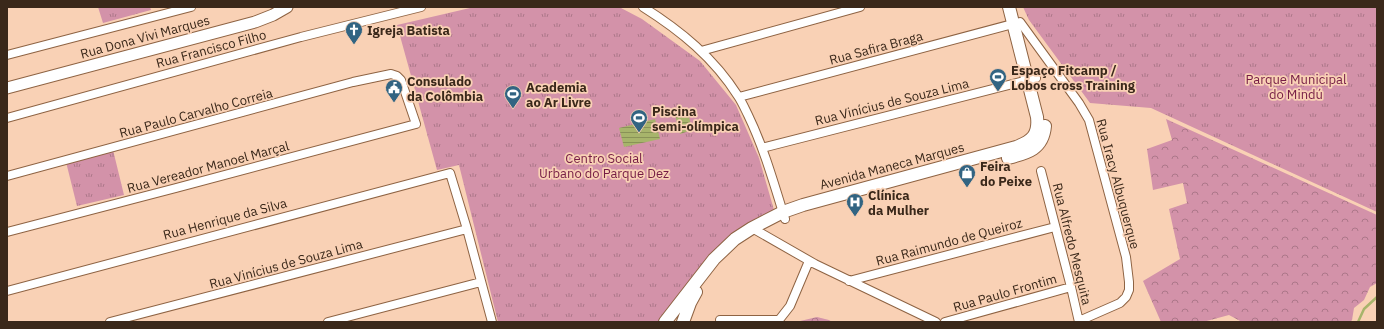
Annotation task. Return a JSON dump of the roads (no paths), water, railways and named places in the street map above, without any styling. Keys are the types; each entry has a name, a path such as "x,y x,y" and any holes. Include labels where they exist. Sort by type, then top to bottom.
{"main road":[{"name":"Avenida Maneca Marques","path":"665,322 714,259 735,239 756,230 803,205 1016,147 1027,143 1033,138 1038,125 1032,79 1016,22 1009,7"},
{"name":"Avenida Maneca Marques","path":"1016,7 1016,22"},
{"name":"Avenida Maneca Marques","path":"683,322 686,311 694,296 718,263 756,230"}],"street":[{"path":"7,55 191,7"},
{"name":"Rua Dona Vivi Marques","path":"7,88 255,22 288,7"},
{"name":"Rua Francisco Filho","path":"7,118 336,28 421,7"},
{"path":"643,7 665,21 701,51 720,71 739,97 762,148 784,215"},
{"path":"701,51 860,7"},
{"name":"Rua Safira Braga","path":"739,97 1016,22"},
{"name":"Rua Iracy Albuquerque","path":"1016,22 1079,102 1089,120 1126,257 1129,290 1126,297 1115,306 1079,321"},
{"name":"Rua Vereador Manoel Marçal","path":"7,232 416,124 401,80 397,76 391,74"},
{"name":"Rua Paulo Carvalho Correia","path":"7,176 353,82 391,74"},
{"name":"Rua Vinícius de Souza Lima","path":"762,148 1032,79"},
{"name":"Rua Alfredo Mesquita","path":"1041,171 1079,321"},
{"name":"Rua Henrique da Silva","path":"7,291 450,173 467,229"},
{"name":"Rua Raimundo de Queiroz","path":"849,281 1054,227"},
{"path":"467,229 492,322"},
{"name":"Rua Vinícius de Souza Lima","path":"110,322 467,229"},
{"path":"756,230 849,281 936,322"},
{"path":"720,320 779,321 790,306 809,260"},
{"path":"328,322 481,282"},
{"name":"Rua Paulo Frontim","path":"945,322 1071,287"}],"waterway":[{"path":"1358,322 1364,309 1377,297"}],"place":[{"name":"Igreja Batista","path":"354,45"},
{"name":"Espaço Fitcamp / Lobos cross Training","path":"998,92"},
{"name":"Consulado da Colômbia","path":"394,103"},
{"name":"Academia ao Ar Livre","path":"513,109"},
{"name":"Piscina semi-olímpica","path":"639,133"},
{"name":"Feira do Peixe","path":"967,188"},
{"name":"Clínica da Mulher","path":"855,217"}],"park label":[{"name":"Parque Municipal do Mindú","path":"1296,86"},
{"name":"Centro Social Urbano do Parque Dez","path":"604,166"}]}
